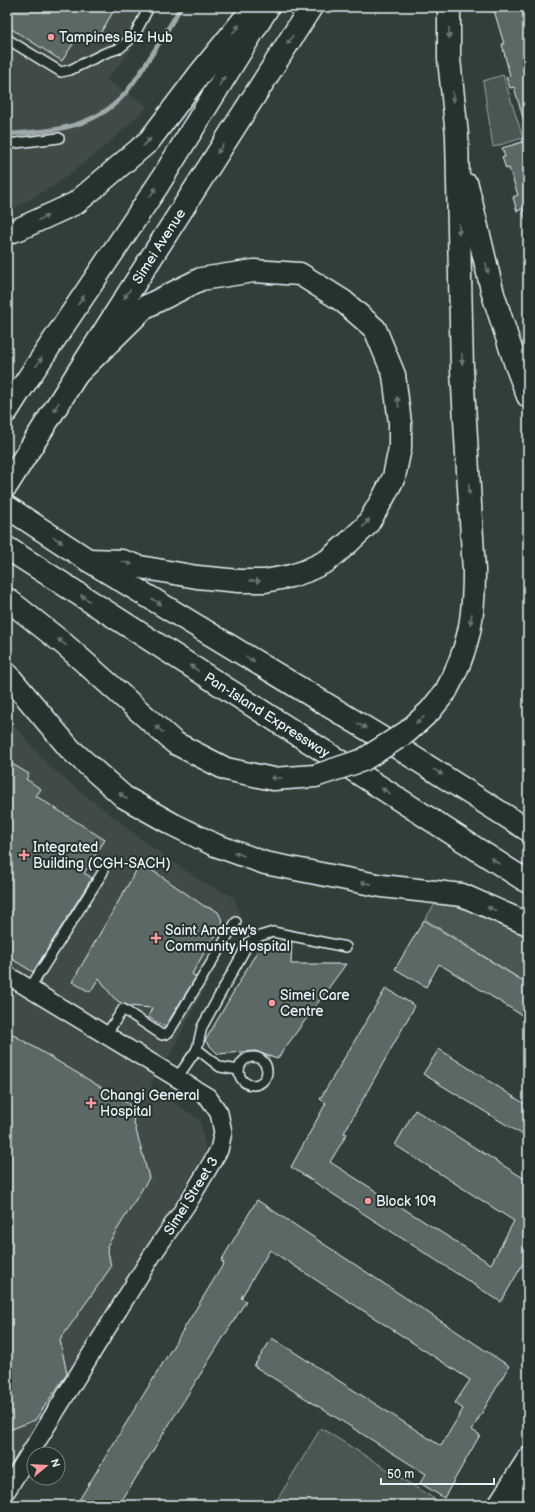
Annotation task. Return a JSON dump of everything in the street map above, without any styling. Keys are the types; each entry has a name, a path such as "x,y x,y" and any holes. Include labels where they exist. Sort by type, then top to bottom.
{"main road":[{"path":"7,233 76,203 149,141 198,76 254,7"},
{"path":"7,411 158,185 268,7"},
{"name":"Simei Avenue","path":"7,486 311,7"},
{"path":"7,599 64,644 175,743 226,769 273,779 315,776 363,760 400,736 430,712 446,691 463,657 469,636 474,597 474,571 462,370 456,134 449,59 450,7"},
{"path":"456,134 493,294 516,365 528,396"},
{"path":"77,374 144,307 201,279 254,271 300,274 343,301 375,329 394,375 400,423 400,448 394,477 382,500 366,524 348,543 327,561 306,571 265,581 239,581 197,577 140,567 122,561 88,560"},
{"path":"7,507 88,560 405,752 528,830"},
{"name":"Pan-Island Expressway","path":"7,548 528,882"},
{"path":"7,674 70,749 124,797 187,832 215,845 265,863 382,886 462,896 528,924"}],"street":[{"name":"Simei Street 3","path":"7,975 208,1096 219,1113 223,1132 220,1150 189,1201 151,1257 7,1490"},
{"path":"496,1505 528,1456"},
{"path":"511,1505 528,1478"}],"lane":[{"path":"7,39 60,72 70,70 105,53 120,48 134,36 149,7"},
{"path":"7,144 59,138"},
{"path":"30,988 103,872"},
{"path":"106,1035 123,1009 162,1035 169,1032 236,922"},
{"path":"177,1078 198,1049 202,1027 249,942 260,936 273,932 346,947"},
{"path":"198,1049 220,1067 239,1070"}],"shaded area":[{"path":"7,7 158,7 127,56 106,80 148,106 107,145 58,183 7,213"},
{"path":"503,75 523,138 493,147 483,81"},
{"name":"Changi General Hospital","path":"7,717 48,765 142,840 199,880 234,897 241,919 169,1056 150,1086 200,1120 206,1151 7,1479"},
{"path":"437,901 528,927 528,984 425,919"},
{"path":"321,1428 444,1505 274,1505"}],"building":[{"name":"Tampines Biz Hub","path":"7,7 116,7 95,42 80,33 62,61 7,26"},
{"path":"493,7 528,7 528,123 525,124 514,87 510,88 506,77 510,76 502,44 504,44"},
{"path":"526,141 528,148 528,219 526,220 522,209 517,211 513,197 518,195 509,168 506,169 502,157 505,157 502,148"},
{"path":"7,761 29,774 26,779 41,789 36,796 105,840 84,873 92,878 33,972 7,956"},
{"path":"140,864 158,874 204,906 218,912 223,922 220,933 212,939 192,974 196,977 165,1027 148,1017 152,1008 129,1006 119,1002 112,996 99,978 90,992 72,982"},
{"path":"424,920 528,984 528,1019 439,964 426,987 395,969"},
{"name":"Simei Care Centre","path":"285,941 292,942 291,964 346,964 277,1059 255,1051 218,1054 205,1041 259,948"},
{"path":"386,988 415,1006 344,1133 347,1134 330,1162 491,1264 514,1221 395,1145 415,1110 528,1181 528,1255 501,1302 291,1167 326,1103 320,1099"},
{"path":"7,1031 129,1104 149,1178 107,1246 111,1267 60,1340 67,1374 35,1420 7,1431"},
{"path":"439,1049 528,1106 528,1138 423,1074"},
{"path":"257,1200 509,1366 472,1430 480,1435 444,1498 420,1483 426,1474 254,1366 272,1338 441,1446 463,1409 455,1403 470,1380 270,1250 241,1298 246,1301 119,1505 76,1505 224,1263 221,1261"}],"waterway":[{"path":"7,134 37,132 66,127 93,118 106,110 118,101 131,86 181,7"}],"place":[{"name":"Tampines Biz Hub","path":"51,37"},
{"name":"Integrated Building (CGH-SACH)","path":"24,855"},
{"name":"Saint Andrew's Community Hospital","path":"156,938"},
{"name":"Simei Care Centre","path":"272,1003"},
{"name":"Changi General Hospital","path":"91,1103"},
{"name":"Block 109","path":"368,1201"}]}
